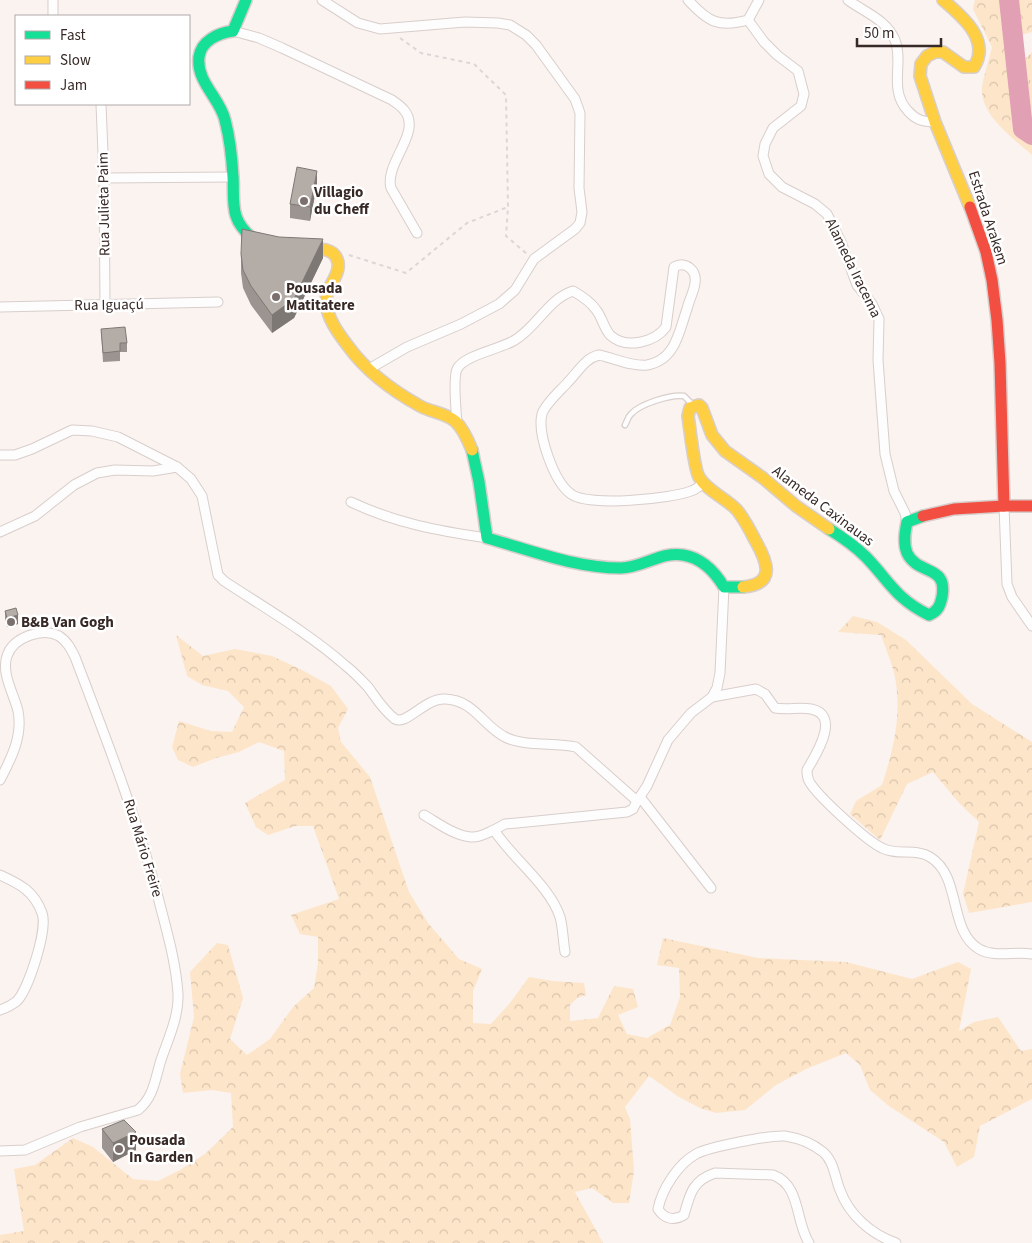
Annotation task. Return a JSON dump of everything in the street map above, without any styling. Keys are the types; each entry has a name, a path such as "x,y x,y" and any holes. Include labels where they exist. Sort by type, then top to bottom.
{"street":[{"path":"53,0 54,15"},
{"path":"233,31 246,0"},
{"path":"322,0 358,23 369,27 388,29 465,22 510,25 526,35 536,45 575,99 580,114 578,188 582,212 580,223 570,235 534,259 515,290 499,304 461,324 407,347 369,368"},
{"path":"688,0 706,17 722,24 732,24 748,20 759,0"},
{"path":"848,0 882,23 889,30 897,49 896,81 900,100 909,112 922,122 935,122"},
{"name":"Estrada Arakem","path":"944,0 959,13 970,27 982,52 980,62 974,67 964,67 944,52 935,52 927,56 921,64 920,76 935,122 957,173 986,252 992,280 1000,363 1004,506"},
{"name":"Alameda Iracema","path":"748,20 764,42 798,72 804,94 801,106 773,128 765,144 763,156 769,174 782,187 815,204 827,214 841,242 857,285 872,304 879,319 878,360 885,454 894,491 905,513 907,522"},
{"path":"262,244 242,230 236,218 233,205 230,146 224,115 203,80 198,66 199,54 205,42 225,32 233,31 259,38 282,48 392,100 404,110 410,123 389,182 417,233"},
{"name":"Rua Julieta Paim","path":"101,105 104,178 105,305"},
{"path":"104,178 233,177"},
{"path":"300,249 327,248 336,255 338,271 326,301 330,316 350,349 369,368 396,390 424,408 444,414 463,430 472,452 487,538"},
{"path":"457,423 455,375 460,365 480,353 505,346 516,340 559,297 573,291 596,310 611,336 631,342 643,342 653,339 666,327 674,268 681,264 688,266 693,271 696,283 675,345 667,354 647,365 599,355 593,356 542,413 540,427 547,455 558,477 571,494 590,501 630,500 673,495 692,491 704,483"},
{"name":"Rua Iguaçú","path":"0,307 218,302"},
{"path":"698,407 688,411 698,476 737,510 761,552 767,567 766,575 756,585 724,587"},
{"name":"Alameda Caxinauas","path":"698,407 712,435 725,451 763,478 796,506 854,546 866,557 898,595 913,607 929,615 939,608 944,589 943,581 935,573 910,558 905,546 907,522"},
{"path":"0,455 15,455 72,430 92,431 118,437 177,467 191,479 202,496 218,575 224,581 321,645 346,665 363,682 385,710 396,719 400,721 405,720 425,704 434,700 457,700 467,705 504,736 516,741 576,746 639,799 711,888"},
{"path":"0,532 35,516 74,485 97,473 115,470 148,472 177,467"},
{"path":"351,502 382,516 431,530 487,538 570,561 624,568 641,566 673,553 692,558 714,571 724,587 720,673 712,697"},
{"path":"1004,506 1007,584 1012,597 1032,626"},
{"path":"907,522 925,515 964,507 1032,506"},
{"name":"Rua Mário Freire","path":"0,780 15,747 18,725 18,711 6,666 7,655 18,642 32,635 48,632 66,642 75,657 134,816 171,948 178,994 175,1016 154,1088 144,1105 138,1110 64,1133 25,1150 0,1151"},
{"path":"424,815 449,829 471,837 479,836 505,824 627,812 633,809 647,786 668,740 691,712 712,697 756,689 764,694 775,708 792,710 810,709 823,716 826,726 824,736 807,770 807,776 822,798 881,848 900,852 922,853 938,863 950,885 958,917 973,944 980,950 990,953 1032,954"},
{"path":"494,830 500,840 548,894 560,917 565,952"},
{"path":"0,875 22,885 33,896 42,914 44,927 38,951 23,991 9,1007 0,1010"},
{"path":"809,1243 802,1230 793,1195 789,1187 779,1177 773,1175 715,1173 708,1175 699,1180 692,1190 684,1215 679,1218 672,1219 662,1215 658,1209 660,1201 676,1172 696,1154 709,1149 785,1136 814,1146 826,1154 847,1206 855,1216 884,1237 896,1243"}],"lane":[{"path":"625,425 630,414 639,407 668,396 684,396 698,407"}],"path":[{"path":"388,29 421,53 474,64 506,95 508,207 506,236 534,259"},
{"path":"344,254 406,273 468,223 508,207"}],"green space":[{"path":"975,0 1032,0 1032,32 1021,35 1026,89 1032,101 1032,155 1001,127 988,110 984,101 982,88 992,47 973,9"},
{"path":"1032,52 1032,122 1020,118 1009,97 1015,69"},
{"path":"853,616 877,622 906,640 972,704 1032,742 1032,902 969,913 963,894 979,822 960,804 933,772 907,784 880,840 850,814 856,801 882,785 890,760 897,722 895,677 881,635 838,632"},
{"path":"176,635 203,656 235,649 272,656 331,686 348,709 338,728 341,742 370,777 409,892 428,923 459,959 482,969 473,991 473,1023 491,1024 510,1003 529,977 584,983 586,995 577,998 570,1005 570,1021 598,1018 614,986 633,989 638,1007 618,1015 627,1034 647,1038 670,1025 680,997 679,968 657,965 663,938 758,958 846,962 912,979 958,962 971,969 959,1031 974,1022 998,1017 1021,1051 1032,1049 1032,1099 980,1126 974,1157 957,1167 944,1142 889,1106 870,1090 860,1065 846,1053 806,1069 776,1085 745,1110 716,1113 700,1108 679,1097 649,1076 625,1107 630,1119 634,1171 629,1203 613,1203 592,1188 575,1192 603,1243 0,1243 0,1235 24,1231 14,1169 35,1165 73,1138 93,1147 133,1179 158,1181 205,1154 233,1127 231,1093 212,1090 183,1093 180,1074 194,1017 190,972 217,943 228,945 243,998 230,1039 247,1055 270,1039 293,1007 314,988 318,963 318,937 300,934 291,915 339,899 313,826 295,826 268,835 256,827 245,803 285,780 284,751 259,742 239,752 193,767 178,760 172,747 179,721 211,731 232,732 244,707 228,691 202,685 187,676"}],"building":[{"path":"297,167 317,171 310,207 290,204"},
{"name":"Pousada Matitatere","path":"242,229 279,237 323,239 294,299 272,315 251,286 243,270 241,254"},
{"path":"125,327 127,343 120,343 120,351 103,353 101,329"},
{"path":"16,608 18,615 7,618 5,611"},
{"path":"124,1120 136,1132 113,1143 102,1129"}],"waterway":[{"path":"1009,0 1023,129 1032,135"}],"traffic: fast":[{"path":"246,0 233,31 216,36 203,46 200,51 199,66 201,74 225,120 231,156 236,216 243,229 254,240"},
{"path":"472,450 479,482 487,538 553,558 604,567 629,567 667,555 683,555 702,562 724,587 743,587"},
{"path":"829,529 862,553 909,603 929,615 937,610 940,603 943,587 941,579 912,560 907,553 905,541 907,522 923,516"}],"traffic: slow":[{"path":"943,0 972,29 979,47 978,57 974,67 964,67 943,52 935,52 927,56 921,64 920,76 935,122 970,207"},
{"path":"307,249 320,249 332,252 337,259 338,270 326,296 328,314 340,336 355,355 381,380 400,394 420,406 455,421 463,431 472,450"},
{"path":"743,587 754,585 765,576 766,570 763,556 737,510 702,482 697,473 688,416 690,408 699,405 702,408 712,435 725,451 829,529"}],"traffic: jam":[{"path":"970,207 986,252 997,320 1004,506 1032,506"},
{"path":"923,516 954,509 1004,506"}],"place":[{"name":"Villagio du Cheff","path":"304,201"},
{"name":"Pousada Matitatere","path":"276,297"},
{"name":"B&B Van Gogh","path":"11,622"},
{"name":"Pousada In Garden","path":"119,1149"}]}
